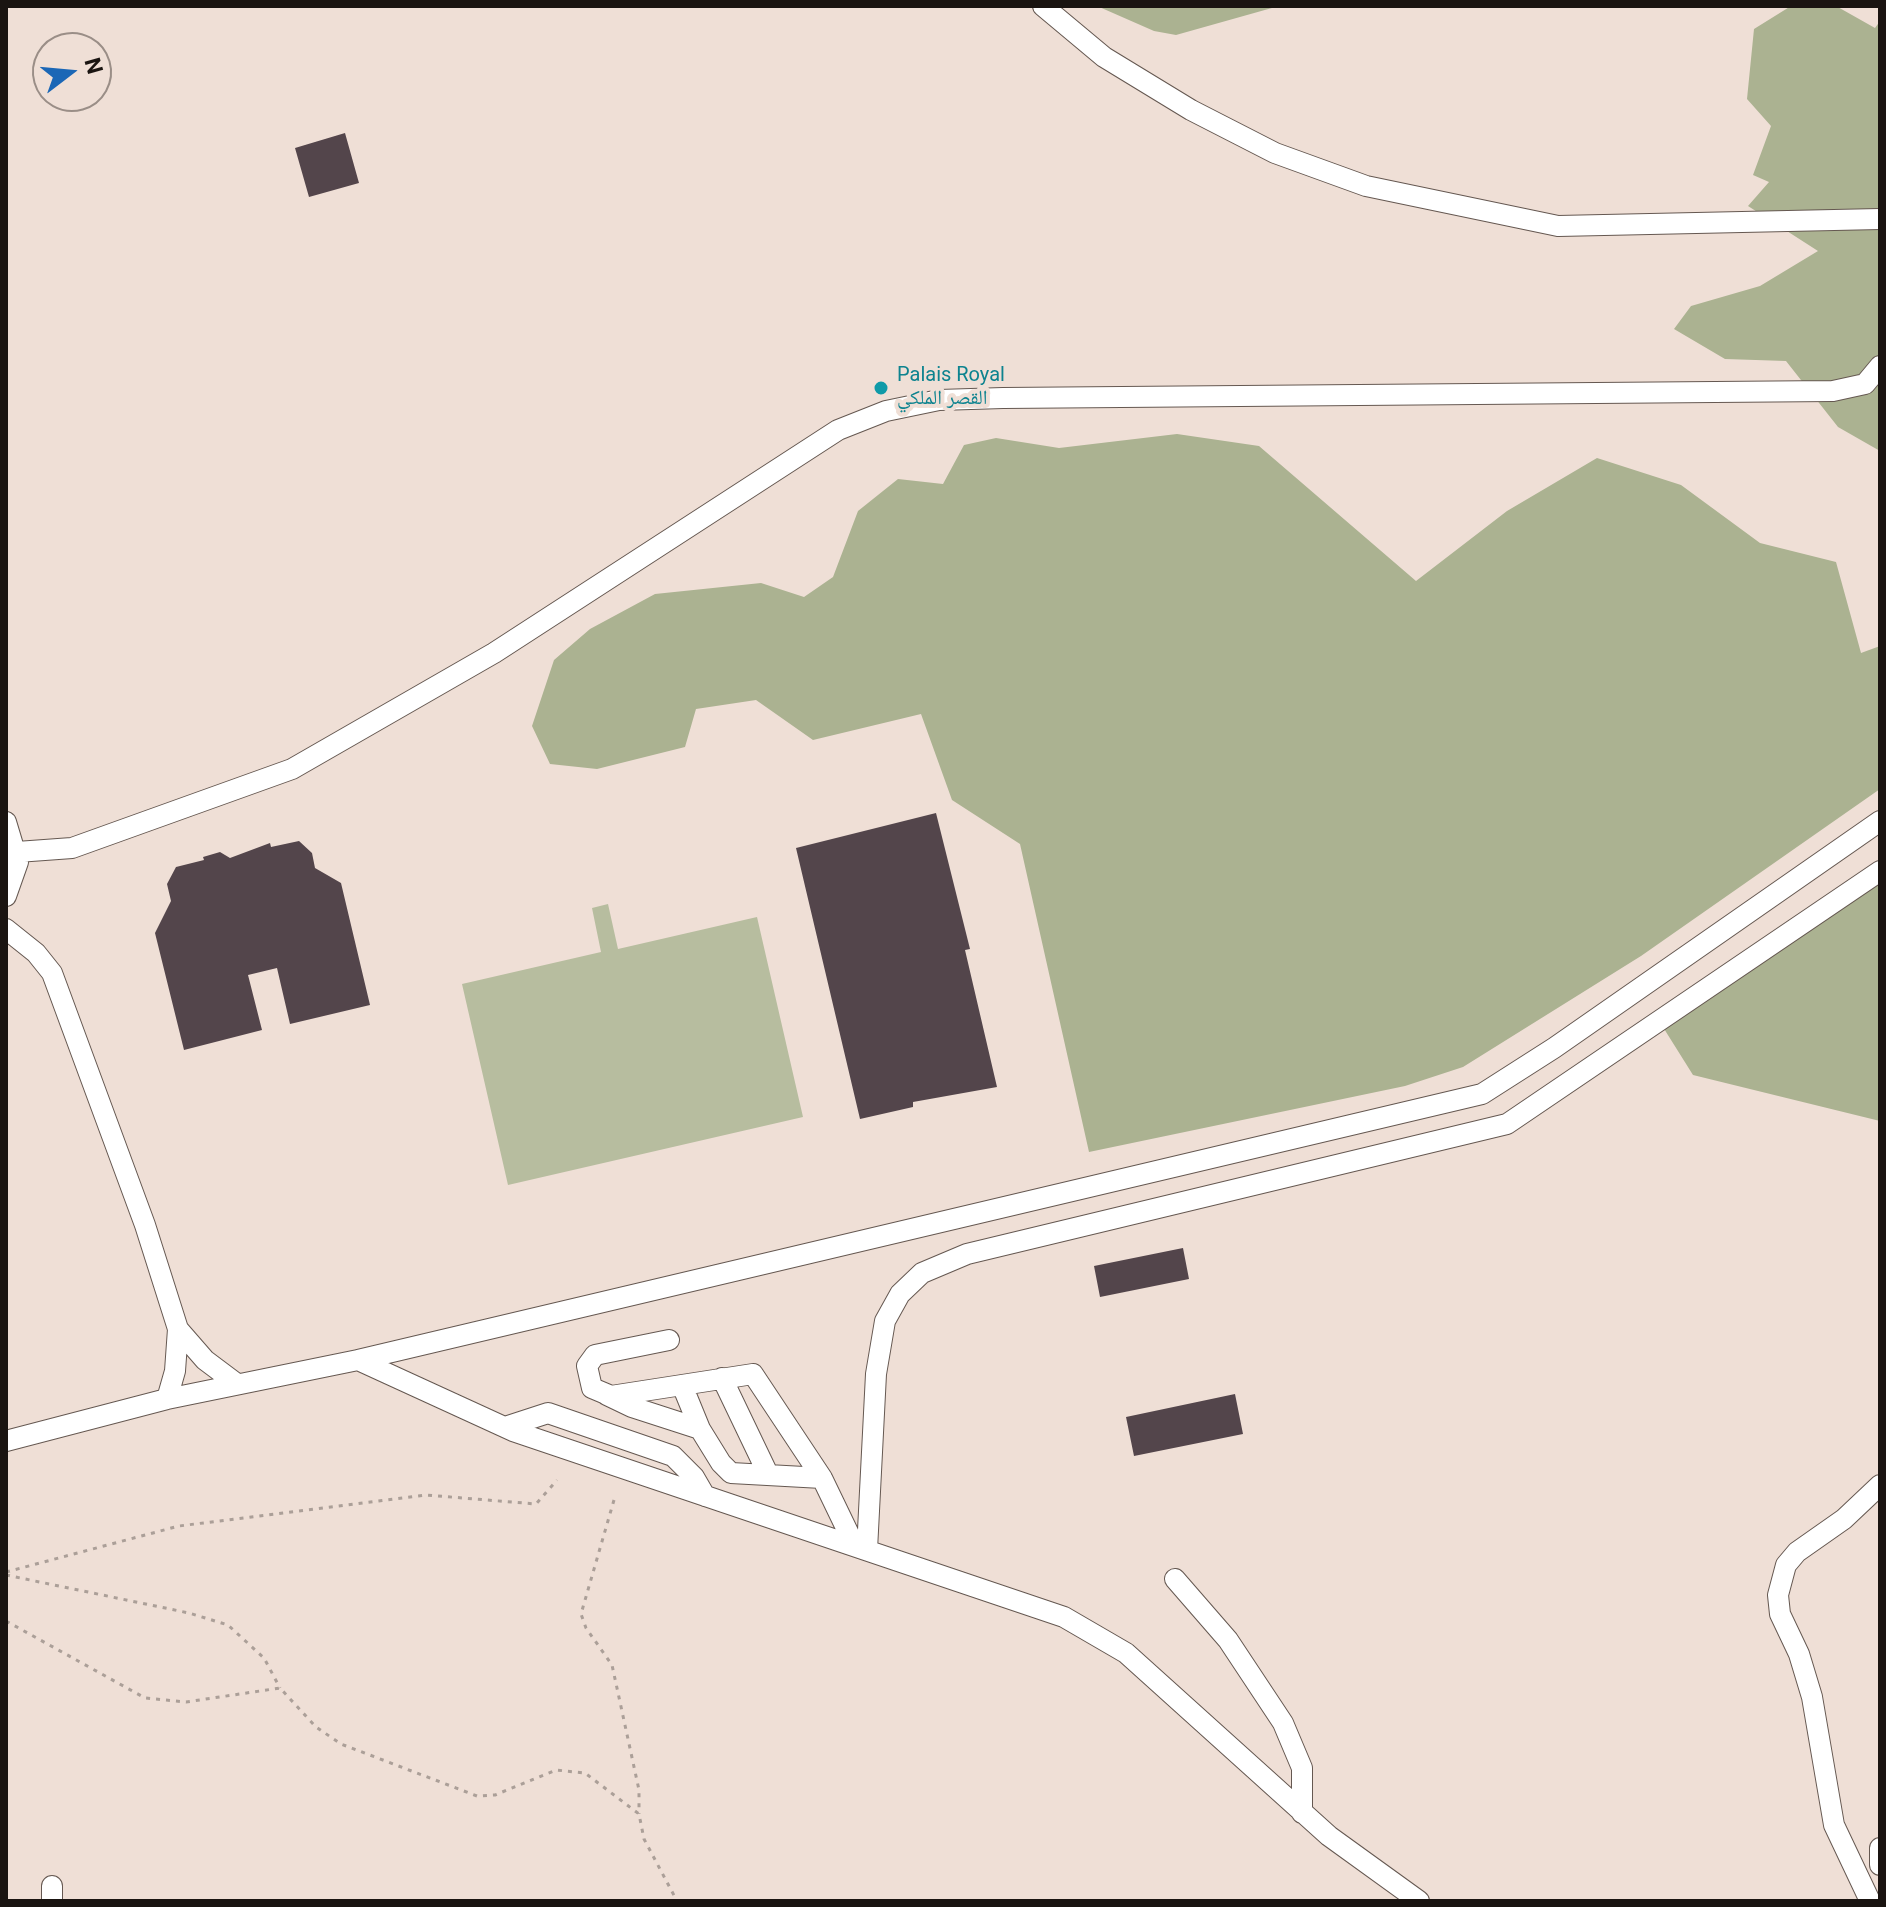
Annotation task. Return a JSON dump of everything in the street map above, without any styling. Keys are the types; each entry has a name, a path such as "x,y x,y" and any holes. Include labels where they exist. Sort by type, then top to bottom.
{"street":[{"path":"1043,6 1104,57 1191,110 1275,153 1366,186 1558,226 1880,219"},
{"path":"17,852 72,848 292,769 494,653 838,430 886,411 939,400 1003,398 1833,391 1865,384 1880,366"},
{"path":"6,1441 167,1399 358,1360 1482,1094 1554,1048 1880,821"},
{"path":"6,822 17,852 16,872 6,896"},
{"path":"858,1546 876,1374 885,1321 900,1294 922,1273 967,1254 1507,1124 1880,871"},
{"path":"6,929 36,953 52,973 134,1195 178,1329 175,1371 167,1399"},
{"path":"178,1329 205,1360 237,1384"},
{"path":"669,1340 595,1355 587,1366 592,1388 611,1396 753,1374 822,1478 858,1546"},
{"path":"358,1360 505,1427 1011,1598 1097,1634 1126,1653 1302,1813 1367,1865 1419,1901"},
{"path":"722,1378 768,1474"},
{"path":"682,1385 700,1429 721,1463 731,1473 822,1478"},
{"path":"604,1393 632,1407 700,1429"},
{"path":"1870,1901 1834,1825 1812,1697 1799,1654 1780,1614 1778,1595 1786,1565 1797,1552 1844,1519 1880,1485"},
{"path":"1175,1579 1228,1640 1283,1723 1302,1768 1302,1813"},
{"path":"1880,1848 1880,1865"}],"path":[{"path":"6,1574 179,1526 426,1495 536,1504 557,1480"},
{"path":"614,1500 581,1614 586,1628 612,1665 639,1790 639,1814 644,1839 677,1901"},
{"path":"6,1574 189,1613 228,1625 264,1658 280,1688 316,1727 341,1744 477,1796 495,1795 556,1770 585,1773 639,1814"},
{"path":"6,1621 145,1698 186,1702 280,1688"}],"green space":[{"path":"1097,6 1279,6 1176,35 1154,31"},
{"path":"1791,6 1836,6 1875,28 1880,21 1880,451 1838,427 1786,361 1725,359 1674,329 1691,306 1760,286 1818,251 1748,206 1769,182 1753,175 1771,126 1747,99 1754,29"},
{"path":"1177,434 1259,446 1416,581 1507,511 1597,458 1681,485 1760,543 1836,562 1861,653 1880,646 1880,789 1641,956 1463,1067 1405,1086 1089,1152 1020,844 952,800 921,714 813,740 756,700 696,709 685,747 597,769 550,764 532,726 554,660 590,629 655,594 761,583 804,597 833,577 858,511 898,479 943,484 964,445 996,438 1059,448"},
{"path":"1880,879 1880,1121 1693,1075 1656,1016"},
{"path":"608,904 618,949 757,917 803,1117 508,1185 462,984 601,952 592,908"}],"building":[{"path":"345,133 359,183 309,197 295,148"},
{"path":"936,813 970,949 965,950 997,1087 913,1102 913,1107 860,1119 796,848"},
{"path":"299,841 312,853 315,868 341,883 370,1005 290,1024 277,968 248,975 262,1030 184,1050 155,933 171,901 167,884 176,867 204,860 203,857 220,852 230,858 270,843 271,847"},
{"path":"1183,1248 1189,1279 1100,1297 1094,1266"},
{"path":"1235,1394 1243,1434 1134,1456 1126,1417"}],"place":[{"name":"Palais Royal القصر الملكي","path":"881,388"}]}
